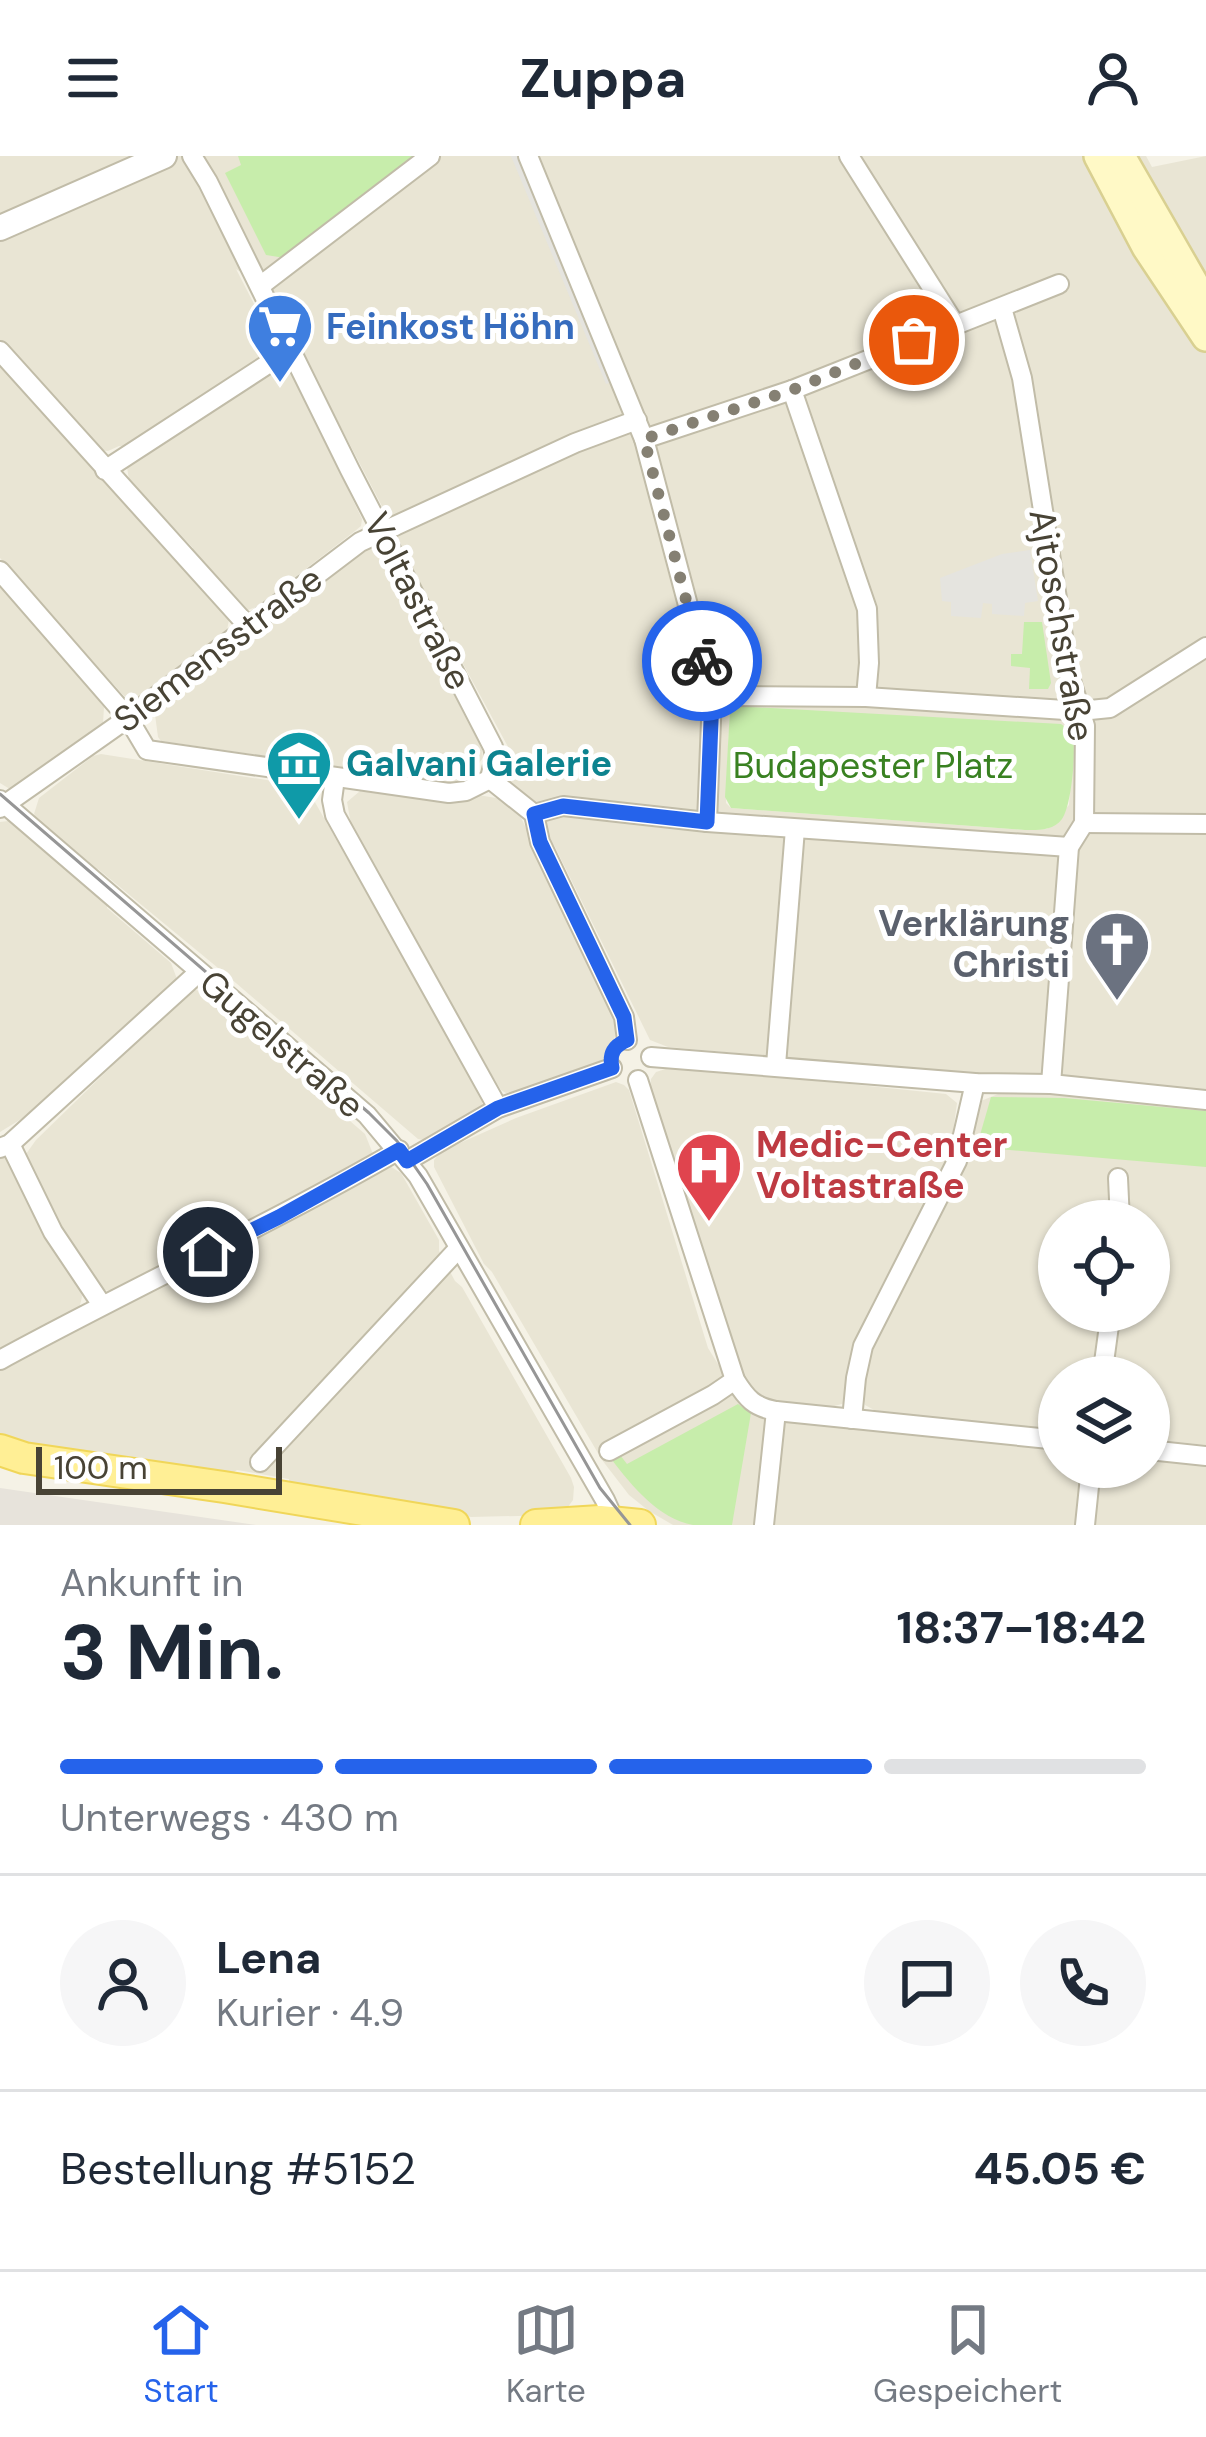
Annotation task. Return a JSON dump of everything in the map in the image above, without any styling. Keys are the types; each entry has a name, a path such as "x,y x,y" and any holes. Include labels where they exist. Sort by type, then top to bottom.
{"main road":[{"path":"1098,156 1146,247 1206,337"},
{"path":"1121,156 1206,304"},
{"path":"8,1455 454,1525"},
{"path":"536,1525 623,1524"}],"street":[{"path":"0,228 164,156"},
{"name":"Voltastraße","path":"192,156 494,747 490,779"},
{"path":"260,286 430,156"},
{"path":"528,156 640,430 712,696 707,822"},
{"path":"849,156 955,324"},
{"name":"Siemensstraße","path":"2,804 128,718 359,542 575,442 792,390 1059,284"},
{"name":"Ajtoschstraße","path":"1002,308 1022,378 1069,674 1085,726 1084,823"},
{"path":"105,470 291,350"},
{"path":"0,351 248,625"},
{"path":"792,390 867,609 866,697"},
{"path":"0,571 128,718 147,750 449,793 466,791 490,779 534,814 540,842 624,1017 627,1040"},
{"path":"712,696 866,697 1080,711 1111,708 1206,647"},
{"path":"334,778 335,814 498,1108"},
{"name":"Gugelstraße","path":"2,804 367,1115 403,1155 623,1524"},
{"path":"534,814 563,806 707,822 1069,847"},
{"path":"1051,1084 1069,847 1084,823 1206,824"},
{"path":"776,1065 795,829"},
{"path":"102,1304 53,1232 5,1146 199,972"},
{"path":"627,1040 648,1048 651,1057 647,1073 638,1080 627,1081 612,1068 612,1053 627,1040"},
{"path":"651,1057 975,1083 1051,1084 1206,1100"},
{"path":"0,1360 102,1304 498,1108 612,1068"},
{"path":"638,1080 735,1380 748,1400 776,1412 1038,1438"},
{"path":"853,1419 863,1346 957,1161 975,1083"},
{"path":"1118,1178 1119,1200"},
{"path":"260,1462 458,1248"},
{"path":"610,1451 735,1380"},
{"path":"764,1525 776,1412"},
{"path":"1170,1452 1206,1456"},
{"path":"1085,1525 1089,1488"}],"shaded area":[{"path":"0,156 144,156 0,221"},
{"path":"153,156 1146,156 1152,167 1206,156 1206,283 1155,244 1164,300 1206,353 1206,1094 668,1047 650,1040 555,847 510,784 513,756 270,291 236,269 271,337 297,373 345,470 342,477 362,519 355,531 248,610 189,553 193,548 129,480 127,467 133,459 125,447 108,451 91,446 0,342 0,238","holes":["730,709 1066,726 1073,742 1069,805 1047,829 731,808 726,803"]},
{"path":"511,156 521,156 615,381 606,384"},
{"path":"0,362 145,526 151,525 229,620 227,630 136,699 125,697 0,558"},
{"path":"370,544 379,549 482,749 483,758 465,781 460,784 161,741 154,707"},
{"path":"1030,550 1038,601 1025,603 1024,616 992,614 992,604 983,603 981,618 951,616 951,602 942,601 940,578 1002,554"},
{"path":"0,584 104,707 103,723 13,791 0,783"},
{"path":"101,754 304,786 475,1083 482,1106 430,1141 418,1139 229,977 41,827 34,814 39,798"},
{"path":"360,791 441,802 478,795 516,807 616,1019 615,1036 600,1062 511,1096 501,1090 351,824 347,802"},
{"path":"8,821 107,902 107,908 171,963 177,979 44,1105 0,1132 0,822"},
{"path":"191,989 200,991 365,1134 373,1154 346,1174 117,1292 104,1290 95,1285 56,1219 26,1154"},
{"path":"675,1066 946,1094 957,1103 950,1154 866,1316 845,1403 828,1408 768,1401 747,1391 650,1093 656,1072"},
{"path":"616,1082 629,1090 708,1348 743,1404 1038,1444 1038,1488 1170,1488 1170,1460 1206,1464 1206,1525 673,1525 649,1511 629,1495 602,1460 484,1264 434,1167 442,1151"},
{"path":"1044,1093 1206,1110 1206,1445 1170,1441 1170,1356 1038,1356 1038,1428 876,1411 865,1405 871,1344 965,1161 981,1101 998,1094"},
{"path":"0,1156 82,1297 79,1309 0,1354"},
{"path":"388,1165 401,1173 439,1240 439,1251 455,1281 571,1478 573,1500 565,1511 471,1517 294,1490 289,1479 237,1470 231,1474 0,1440 0,1369"},
{"path":"0,1488 256,1525 0,1525"}],"green space":[{"path":"238,156 419,156 285,258 266,255 225,173 241,165"},
{"path":"1024,622 1042,622 1048,689 1029,689 1030,668 1011,666 1011,654 1022,654"},
{"name":"Budapester Platz","path":"733,706 1061,724 1070,731 1074,746 1065,813 1050,828 1025,830 731,808 725,797"},
{"path":"991,1097 1064,1098 1206,1111 1206,1167 987,1148 978,1142"},
{"path":"738,1404 751,1413 732,1525 693,1525 669,1516 637,1490 612,1460 620,1455 627,1464"}],"tram line":[{"path":"0,794 397,1141 427,1184 600,1488 630,1525"}],"way so far":[{"path":"702,661 644,439 792,390 914,340"}],"place":[{"name":"Feinkost Höhn","path":"280,385"},
{"name":"Galvani Galerie","path":"299,822"},
{"name":"Verklärung Christi","path":"1117,1003"},
{"name":"Medic-Center Voltastraße","path":"709,1224"}],"route":[{"path":"208,1252 399,1150 407,1161 498,1108 612,1068 612,1053 627,1040 624,1017 540,842 534,814 563,806 707,822 712,696 702,661"}]}
